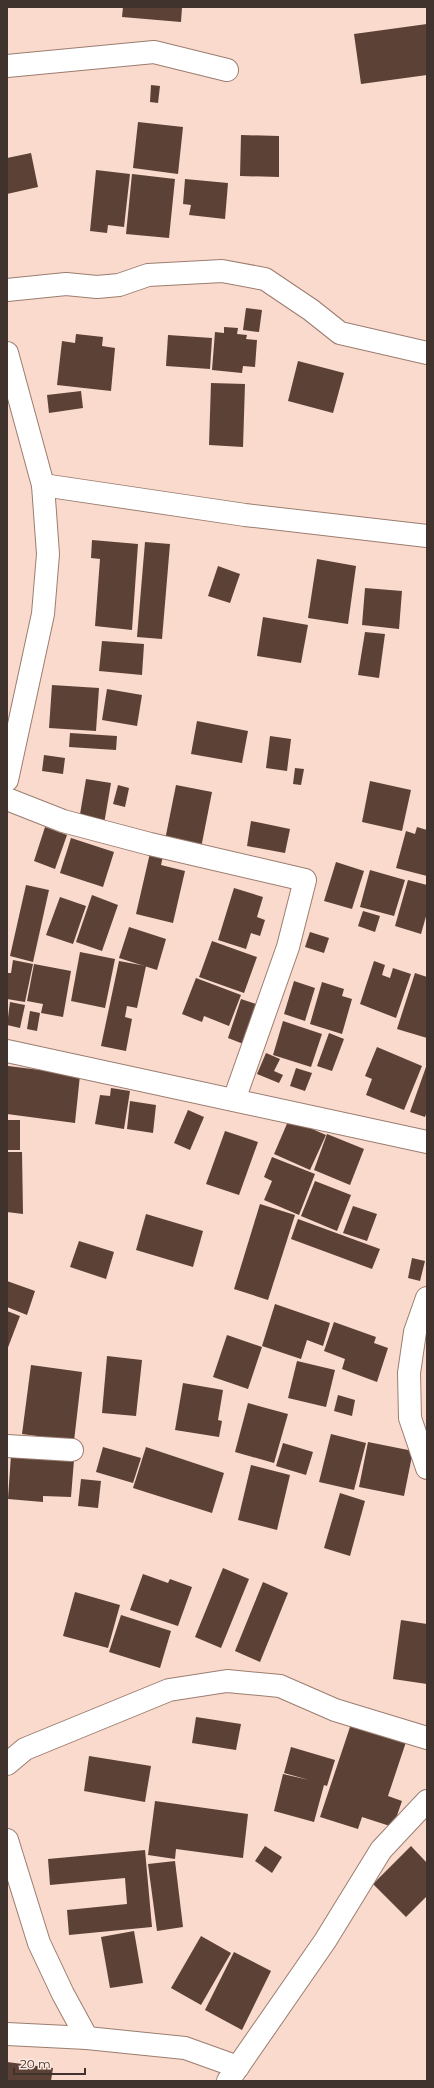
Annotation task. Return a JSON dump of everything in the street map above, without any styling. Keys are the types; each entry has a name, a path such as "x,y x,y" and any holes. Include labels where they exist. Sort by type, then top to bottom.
{"street":[{"path":"7,66 154,52 226,70"},
{"path":"7,290 66,284 97,287 119,285 148,275 222,271 265,279 311,310 340,333 427,353"},
{"path":"7,353 43,486 48,554 43,614 7,780"},
{"path":"43,486 245,515 427,536"},
{"path":"7,799 63,821 157,846 304,880 288,947 234,1100"},
{"path":"7,1051 427,1142"},
{"path":"427,1298 415,1332 408,1373 410,1418 427,1468"},
{"path":"7,1446 72,1450"},
{"path":"7,1764 25,1749 170,1690 227,1681 280,1686 335,1710 427,1738"},
{"path":"7,2034 87,2038 185,2048 233,2074 325,1941 381,1850 427,1801"},
{"path":"7,1840 39,1943 62,1994 87,2038"}],"building":[{"path":"123,7 182,7 181,22 122,17"},
{"path":"427,24 427,75 361,84 354,34"},
{"path":"151,85 160,86 158,103 150,102"},
{"path":"138,122 183,127 178,174 133,168"},
{"path":"241,135 279,136 279,177 240,176"},
{"path":"31,153 38,187 7,194 7,158"},
{"path":"96,170 130,174 124,227 108,225 107,233 90,231"},
{"path":"132,174 175,179 169,238 126,234"},
{"path":"185,179 228,183 225,219 189,215 191,205 183,204"},
{"path":"246,308 262,310 259,332 243,330"},
{"path":"224,327 238,328 237,334 247,335 246,339 257,340 255,367 243,366 242,373 212,370 215,332 224,333"},
{"path":"76,334 103,337 102,346 115,348 111,391 57,385 62,341 75,343"},
{"path":"168,335 212,338 210,369 166,366"},
{"path":"298,361 344,373 333,413 288,401"},
{"path":"211,383 245,384 243,447 209,445"},
{"path":"81,391 83,408 49,413 47,395"},
{"path":"92,540 138,544 132,630 95,626 100,559 91,558"},
{"path":"145,542 170,544 162,639 137,637"},
{"path":"317,559 356,566 348,624 308,618"},
{"path":"218,566 240,574 230,603 208,596"},
{"path":"365,588 402,591 399,629 362,625"},
{"path":"263,617 308,625 301,663 257,656"},
{"path":"365,632 385,634 379,678 358,675"},
{"path":"102,641 144,644 142,675 99,671"},
{"path":"52,685 99,688 96,731 49,728"},
{"path":"107,689 142,695 137,726 102,720"},
{"path":"197,721 248,731 242,763 191,754"},
{"path":"70,733 117,736 116,750 69,747"},
{"path":"270,736 291,739 287,771 266,768"},
{"path":"44,755 65,758 63,774 42,771"},
{"path":"295,768 304,769 301,785 293,784"},
{"path":"86,779 111,783 104,824 79,820"},
{"path":"370,781 411,790 402,831 362,822"},
{"path":"118,785 129,788 125,807 113,804"},
{"path":"176,785 212,792 201,848 165,840"},
{"path":"251,821 290,829 285,853 247,846"},
{"path":"45,827 67,835 55,869 34,861"},
{"path":"417,827 427,830 427,876 396,868 406,831 415,834"},
{"path":"71,838 114,852 103,887 60,873"},
{"path":"150,853 163,856 161,865 185,871 173,923 136,914"},
{"path":"336,862 364,871 352,909 324,901"},
{"path":"370,870 405,880 394,916 360,907"},
{"path":"408,880 427,885 427,913 421,934 395,926"},
{"path":"26,885 49,890 33,962 10,956"},
{"path":"234,888 263,897 257,917 265,920 260,936 251,933 246,949 218,940"},
{"path":"92,895 118,905 102,951 76,942"},
{"path":"60,897 86,906 73,944 46,935"},
{"path":"363,911 380,916 375,932 358,926"},
{"path":"129,927 166,939 157,970 119,958"},
{"path":"310,932 329,938 324,953 305,947"},
{"path":"212,941 257,957 244,993 199,977"},
{"path":"80,952 115,959 105,1008 71,1001"},
{"path":"13,960 33,964 25,1002 7,999 7,973 11,973"},
{"path":"119,961 146,966 137,1008 127,1006 125,1017 132,1019 126,1051 101,1046"},
{"path":"374,961 385,965 382,975 390,978 393,968 411,974 396,1018 360,1004"},
{"path":"34,964 71,971 63,1017 41,1013 43,1004 27,1001"},
{"path":"415,973 427,977 427,1038 397,1029"},
{"path":"196,978 241,995 229,1026 204,1016 202,1022 182,1014"},
{"path":"294,981 315,988 305,1021 284,1014"},
{"path":"322,982 344,989 342,996 352,999 342,1034 310,1024"},
{"path":"241,999 256,1004 249,1024 253,1025 246,1045 228,1038"},
{"path":"10,1002 25,1005 20,1028 7,1025"},
{"path":"30,1011 40,1013 37,1031 27,1029"},
{"path":"283,1021 322,1034 311,1067 273,1055"},
{"path":"329,1033 344,1039 332,1071 317,1066"},
{"path":"377,1047 422,1066 404,1110 366,1095 372,1079 365,1076"},
{"path":"266,1053 280,1059 274,1071 283,1075 279,1083 257,1074"},
{"path":"8,1066 80,1075 75,1123 7,1114"},
{"path":"426,1067 427,1111 425,1117 410,1112"},
{"path":"296,1068 312,1073 305,1091 290,1086"},
{"path":"111,1088 130,1091 124,1129 95,1124 100,1095 110,1096"},
{"path":"130,1101 156,1105 153,1133 127,1129"},
{"path":"188,1110 204,1117 190,1150 174,1143"},
{"path":"289,1119 326,1135 310,1170 274,1154"},
{"path":"7,1120 20,1120 20,1150 7,1150"},
{"path":"225,1131 258,1142 239,1195 206,1184"},
{"path":"327,1134 364,1149 350,1185 314,1170"},
{"path":"7,1152 22,1152 23,1214 7,1212"},
{"path":"272,1157 315,1174 299,1215 264,1200 272,1181 264,1177"},
{"path":"315,1181 351,1195 337,1231 301,1216"},
{"path":"260,1204 295,1215 268,1300 234,1289"},
{"path":"353,1206 377,1214 367,1241 343,1233"},
{"path":"146,1214 203,1231 193,1267 136,1250"},
{"path":"298,1219 380,1249 372,1269 291,1239"},
{"path":"79,1241 114,1252 106,1279 70,1267"},
{"path":"412,1258 425,1261 420,1281 408,1278"},
{"path":"7,1281 35,1291 27,1315 7,1307"},
{"path":"275,1304 330,1323 323,1346 307,1340 301,1359 262,1346"},
{"path":"7,1311 20,1316 7,1350"},
{"path":"334,1322 376,1337 374,1343 388,1348 377,1382 342,1369 345,1359 324,1351"},
{"path":"227,1335 262,1347 248,1389 213,1377"},
{"path":"107,1356 142,1360 136,1416 102,1413"},
{"path":"297,1361 335,1370 326,1407 288,1398"},
{"path":"31,1365 82,1372 74,1441 22,1434"},
{"path":"183,1383 223,1390 218,1420 222,1421 219,1437 175,1430"},
{"path":"338,1395 355,1400 352,1416 334,1411"},
{"path":"248,1403 288,1414 274,1463 235,1452"},
{"path":"331,1434 366,1443 354,1490 319,1482"},
{"path":"368,1442 413,1451 404,1496 359,1487"},
{"path":"283,1443 313,1452 306,1475 276,1466"},
{"path":"103,1447 141,1458 133,1483 96,1472"},
{"path":"146,1447 224,1473 212,1513 133,1488"},
{"path":"11,1455 74,1460 71,1497 43,1496 43,1502 8,1499"},
{"path":"251,1465 290,1475 277,1530 238,1520"},
{"path":"81,1479 101,1481 98,1508 78,1506"},
{"path":"340,1493 365,1501 350,1556 324,1548"},
{"path":"223,1568 249,1579 221,1648 195,1637"},
{"path":"143,1574 168,1583 170,1579 192,1587 178,1626 130,1610"},
{"path":"263,1582 288,1593 260,1662 235,1651"},
{"path":"75,1592 120,1605 108,1648 63,1636"},
{"path":"121,1615 171,1631 160,1668 109,1652"},
{"path":"401,1620 427,1624 427,1684 393,1679"},
{"path":"196,1717 241,1724 236,1750 192,1743"},
{"path":"351,1724 406,1742 388,1796 402,1801 393,1827 362,1817 358,1829 320,1817"},
{"path":"291,1747 335,1760 327,1786 324,1785 314,1822 274,1811 283,1774 309,1780 284,1773"},
{"path":"89,1756 151,1766 145,1802 84,1791"},
{"path":"155,1801 248,1814 243,1858 176,1849 175,1859 148,1855"},
{"path":"265,1846 282,1857 272,1873 255,1861"},
{"path":"411,1846 427,1863 427,1896 406,1917 373,1884"},
{"path":"145,1850 152,1927 69,1935 67,1910 127,1904 125,1878 50,1885 48,1859"},
{"path":"175,1861 183,1927 157,1931 148,1864"},
{"path":"134,1931 143,1983 110,1988 101,1937"},
{"path":"201,1936 231,1953 201,2005 171,1988"},
{"path":"234,1952 271,1971 242,2030 205,2010"},
{"path":"7,2062 53,2068 51,2081 7,2081"}]}
